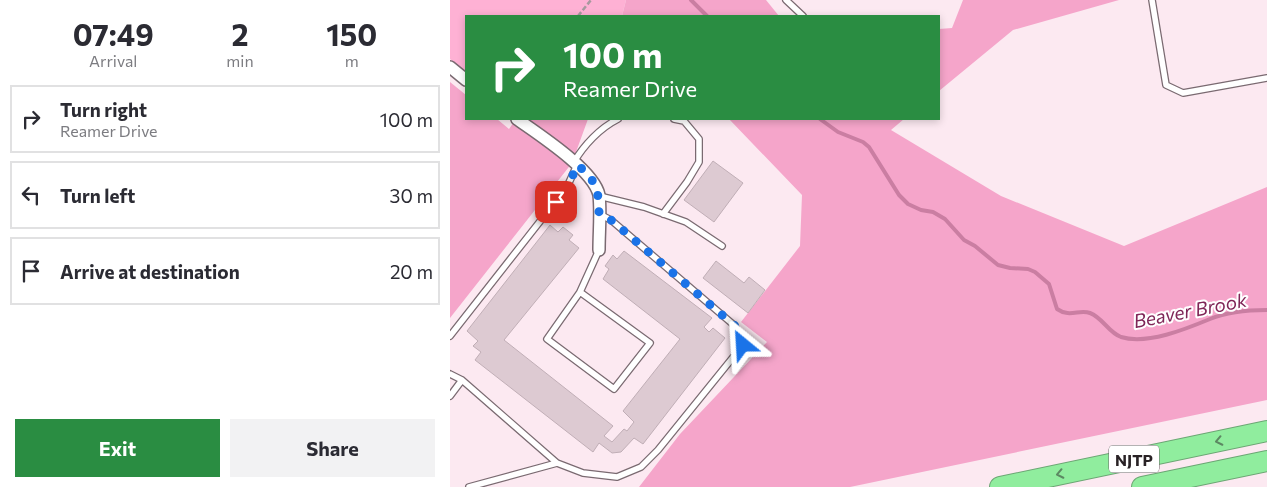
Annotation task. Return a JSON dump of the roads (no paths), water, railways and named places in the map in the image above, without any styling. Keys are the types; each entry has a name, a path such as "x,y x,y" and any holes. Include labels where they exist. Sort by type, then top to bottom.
{"highway":[{"name":"NJTP","path":"1000,487 1267,431"},
{"name":"NJTP","path":"1142,487 1267,461"}],"street":[{"path":"450,67 465,79"},
{"path":"518,120 575,163 595,184 599,196 599,250"}],"lane":[{"path":"786,0 802,15"},
{"path":"1152,0 1166,85 1183,93 1267,78"},
{"path":"450,336 568,187 575,163 582,149 610,123 616,120"},
{"path":"663,214 687,182 699,162 698,139 684,121 679,120"},
{"path":"599,196 644,207 686,222 722,246"},
{"path":"450,374 462,380 557,463 583,473 617,477 641,467 658,450 743,345 735,326 611,220 599,214"},
{"path":"580,292 650,343 614,389 547,339 580,292 599,250"},
{"path":"450,396 462,380"},
{"path":"469,487 557,463"}],"waterway":[{"name":"Beaver Brook","path":"691,0 706,15"},
{"name":"Beaver Brook","path":"821,120 838,132 863,142 869,147 899,195 908,204 921,210 933,212 945,219 964,240 975,246 998,265 1028,269 1035,272 1049,284 1057,309 1062,312 1090,313 1095,315 1116,335 1131,339 1142,339 1166,335 1224,315 1267,310"}]}
